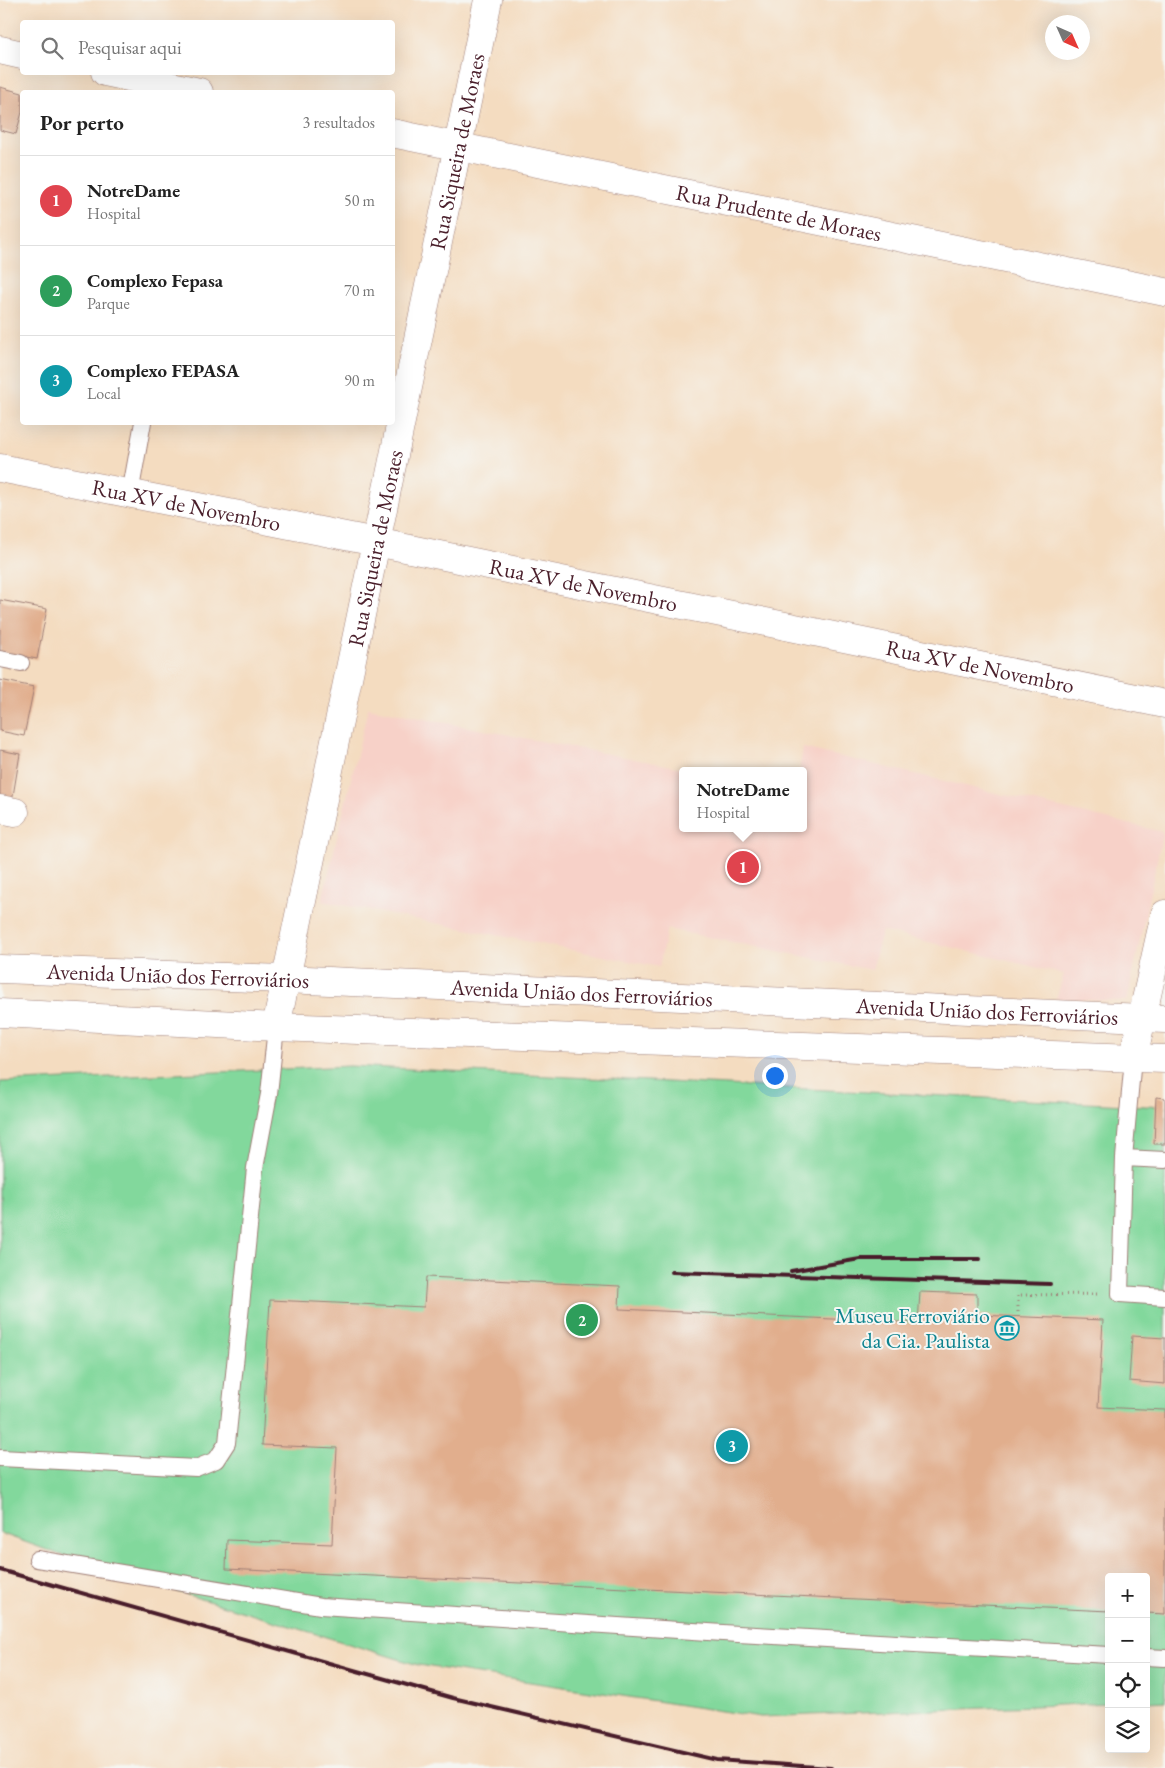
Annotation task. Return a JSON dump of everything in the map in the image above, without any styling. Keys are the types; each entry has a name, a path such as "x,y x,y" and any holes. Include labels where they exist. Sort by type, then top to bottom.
{"street":[{"name":"Rua Siqueira de Moraes","path":"276,1027 488,0"},
{"path":"0,50 20,55"},
{"path":"119,75 190,90"},
{"name":"Rua Prudente de Moraes","path":"395,135 1165,292"},
{"name":"Rua XV de Novembro","path":"0,468 376,542 1165,704"},
{"path":"1133,1058 1153,1018 1165,914"},
{"name":"Avenida União dos Ferroviários","path":"0,969 286,979 1153,1018"},
{"name":"Avenida União dos Ferroviários","path":"0,1013 276,1027 1165,1059"}],"lane":[{"path":"130,494 142,425"},
{"path":"0,659 21,662"},
{"path":"0,1458 196,1468 216,1460 227,1443 256,1168 269,1094 276,1027"},
{"path":"1133,1058 1124,1158 1120,1294 1165,1297"},
{"path":"1124,1158 1165,1160"},
{"path":"37,1560 321,1606 738,1634 1105,1655"},
{"path":"1150,1657 1165,1658"}],"path":[{"path":"1018,1317 1018,1295 1120,1294"}],"shaded area":[{"path":"368,708 679,768 679,832 807,832 807,767 800,767 803,748 1163,832 1127,1001 1056,999 1064,974 882,931 872,970 667,929 659,967 322,901"}],"green space":[{"path":"350,1066 1165,1107 1165,1701 1150,1702 1150,1573 1105,1573 1105,1703 761,1717 418,1665 83,1563 0,1533 0,1082"}],"building":[{"path":"0,87 20,92 20,119 16,134 0,130"},
{"path":"0,600 47,609 37,659 0,652"},
{"path":"0,680 34,687 24,736 0,731"},
{"path":"0,750 20,754 12,802 0,800"},
{"path":"1156,1097 1165,1098 1165,1144 1154,1144"},
{"path":"426,1277 620,1286 619,1309 918,1323 920,1292 977,1294 977,1315 1103,1320 1098,1407 1165,1410 1165,1614 1150,1613 1150,1573 1105,1573 1105,1611 226,1569 227,1540 332,1544 337,1448 262,1445 270,1300 424,1307"},
{"path":"1132,1336 1165,1338 1165,1384 1129,1381"}],"railway":[{"path":"791,1271 860,1259 980,1259"},
{"path":"672,1272 1050,1284"},
{"path":"0,1570 453,1698 717,1760 831,1768"}],"place":[{"name":"NotreDame","path":"743,867"},
{"name":"Complexo Fepasa","path":"582,1320"},
{"name":"Museu Ferroviário da Cia. Paulista","path":"1007,1328"},
{"name":"Complexo FEPASA","path":"732,1446"}]}
